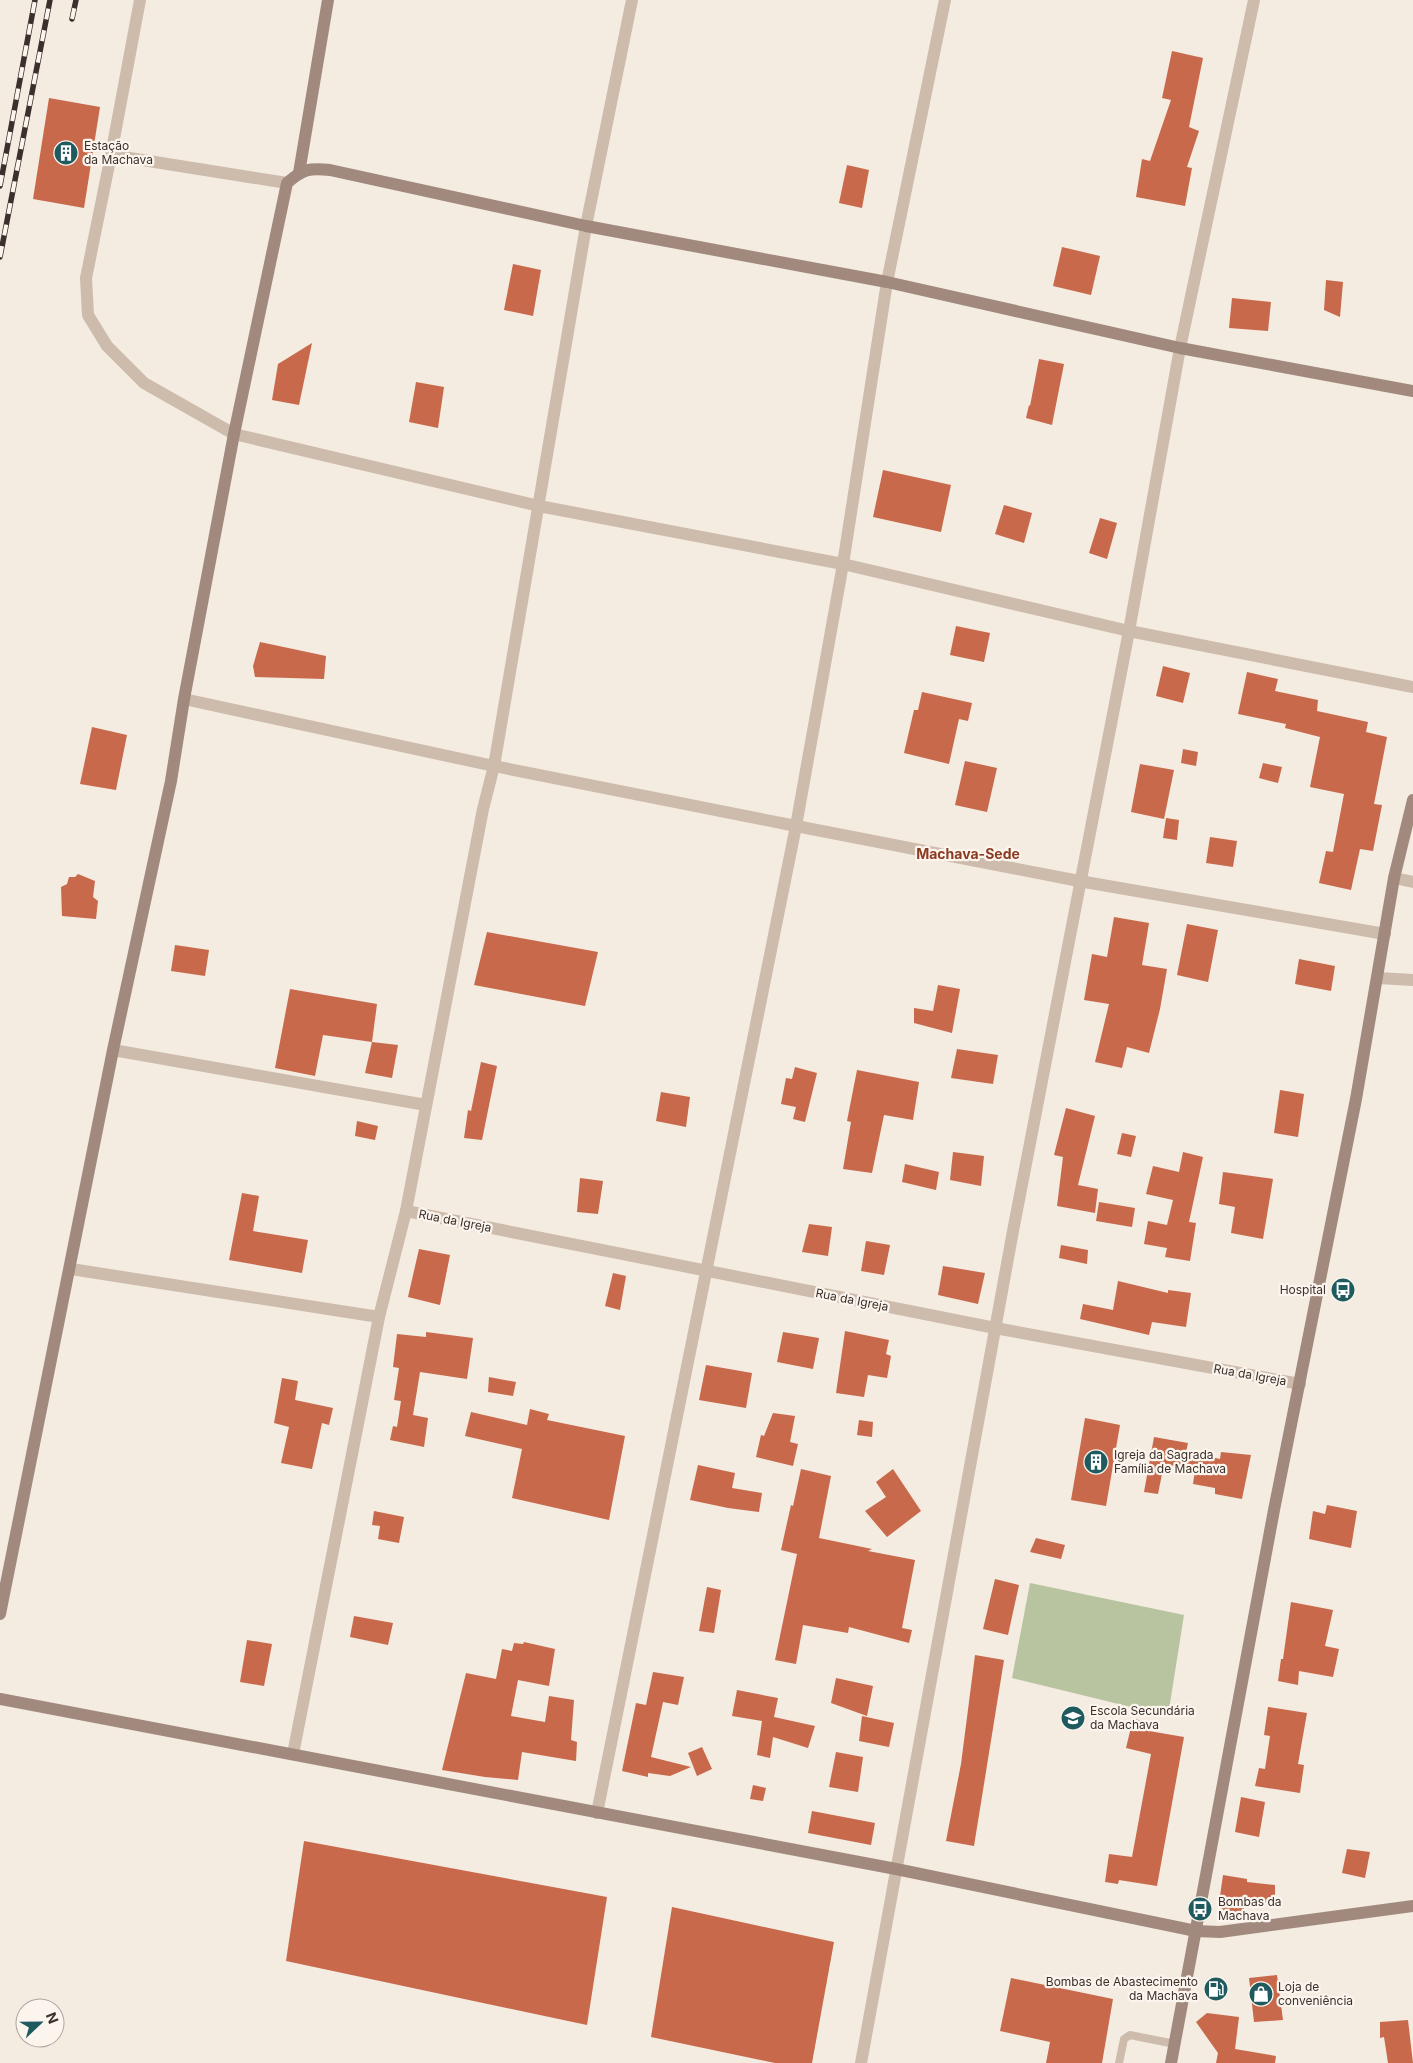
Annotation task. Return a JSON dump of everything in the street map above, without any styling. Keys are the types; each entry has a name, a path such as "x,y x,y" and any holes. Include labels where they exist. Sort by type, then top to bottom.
{"street":[{"path":"140,0 86,278 88,315 107,346 144,382 234,434 539,506 843,564 1129,631 1413,687"},
{"path":"299,173 328,0"},
{"path":"293,1754 379,1317 406,1211 483,809 494,766 586,226 632,0"},
{"path":"597,1813 796,826 843,564 887,282 945,0"},
{"path":"861,2063 995,1328 1079,881 1129,631 1180,348 1254,0"},
{"path":"111,155 287,183"},
{"path":"0,1614 113,1050 171,781 184,699 234,434 287,183 299,173 313,168 330,170 586,226 887,282 1180,348 1413,391"},
{"path":"184,699 494,766 796,826 1079,881 1385,934"},
{"path":"1171,2063 1274,1510 1356,1100 1394,878 1413,800"},
{"path":"1394,878 1413,882"},
{"path":"1378,978 1413,980"},
{"path":"113,1050 426,1105"},
{"name":"Rua da Igreja","path":"406,1211 995,1328 1300,1384"},
{"path":"70,1269 379,1317"},
{"path":"0,1699 896,1869 1196,1931 1220,1932 1413,1906"}],"lane":[{"path":"1119,2063 1124,2039 1130,2035 1175,2044"}],"green space":[{"path":"1030,1583 1184,1615 1168,1716 1012,1678"}],"building":[{"path":"1172,51 1203,58 1189,127 1199,131 1187,167 1192,168 1185,206 1136,197 1142,159 1150,161 1171,100 1162,98"},
{"name":"Estação da Machava","path":"49,98 100,107 84,208 33,199"},
{"path":"847,165 869,170 862,208 839,203"},
{"path":"1062,247 1100,256 1091,295 1053,286"},
{"path":"513,264 541,270 533,316 504,310"},
{"path":"1326,280 1343,282 1340,317 1324,310"},
{"path":"1232,298 1271,302 1268,331 1229,328"},
{"path":"312,343 299,405 272,400 278,364"},
{"path":"1039,359 1064,364 1052,425 1026,418"},
{"path":"416,382 444,387 438,428 409,422"},
{"path":"883,470 951,485 941,532 873,517"},
{"path":"1004,505 1032,513 1024,543 995,534"},
{"path":"1100,518 1117,523 1107,559 1089,553"},
{"path":"956,626 990,633 984,662 950,655"},
{"path":"260,642 326,656 324,679 255,677 253,666"},
{"path":"1163,666 1190,673 1183,703 1156,696"},
{"path":"1247,672 1278,679 1275,691 1318,700 1317,711 1368,722 1366,732 1387,737 1374,804 1382,805 1373,851 1360,849 1351,890 1319,883 1326,851 1333,852 1344,794 1310,787 1320,737 1285,728 1286,724 1238,714"},
{"path":"922,692 972,703 968,721 959,719 949,764 904,753 914,710 918,710"},
{"path":"92,727 127,735 116,790 80,784"},
{"path":"1183,749 1198,752 1196,766 1181,763"},
{"path":"965,761 997,768 987,812 955,805"},
{"path":"1263,763 1282,767 1278,783 1259,778"},
{"path":"1140,764 1174,770 1164,819 1131,812"},
{"path":"1166,818 1179,820 1177,840 1163,838"},
{"path":"1210,837 1237,841 1233,867 1206,863"},
{"path":"78,874 95,881 93,897 98,901 96,919 62,916 61,887 67,884 69,877 75,877"},
{"path":"1114,917 1149,923 1142,965 1167,969 1160,1009 1149,1053 1127,1047 1122,1068 1095,1062 1109,1004 1084,1000 1092,954 1107,957"},
{"path":"1187,924 1218,930 1208,982 1177,975"},
{"path":"487,932 598,952 585,1006 474,985"},
{"path":"175,945 209,950 205,976 171,971"},
{"path":"1299,959 1335,966 1331,991 1295,984"},
{"path":"938,985 960,989 952,1033 914,1023 914,1008 933,1011"},
{"path":"290,989 377,1004 372,1042 323,1035 315,1076 275,1068"},
{"path":"372,1042 398,1045 392,1078 365,1073"},
{"path":"957,1049 998,1055 993,1084 951,1078"},
{"path":"481,1062 497,1066 482,1140 464,1138 468,1110 471,1111"},
{"path":"795,1067 817,1073 805,1122 793,1119 796,1107 781,1104 786,1078 792,1079"},
{"path":"857,1070 919,1082 913,1120 884,1115 872,1173 843,1169 851,1122 847,1121"},
{"path":"1280,1090 1304,1094 1298,1137 1274,1133"},
{"path":"661,1092 690,1097 686,1127 656,1121"},
{"path":"1066,1108 1095,1116 1078,1185 1098,1189 1095,1213 1057,1206 1063,1157 1054,1155"},
{"path":"357,1121 378,1126 375,1140 355,1136"},
{"path":"1122,1133 1136,1136 1131,1157 1117,1154"},
{"path":"953,1152 984,1156 981,1186 950,1180"},
{"path":"1183,1152 1203,1157 1189,1222 1196,1223 1190,1261 1165,1257 1167,1248 1144,1244 1148,1221 1167,1225 1173,1200 1146,1194 1153,1166 1179,1172"},
{"path":"905,1164 939,1172 936,1190 902,1182"},
{"path":"1223,1172 1273,1179 1263,1239 1231,1233 1235,1207 1219,1204"},
{"path":"580,1178 603,1181 598,1214 577,1212"},
{"path":"242,1193 259,1196 253,1231 308,1240 302,1273 229,1260"},
{"path":"1099,1202 1135,1208 1132,1227 1096,1221"},
{"path":"809,1224 832,1227 828,1256 802,1252"},
{"path":"866,1241 890,1245 884,1275 861,1271"},
{"path":"1061,1245 1088,1250 1087,1264 1059,1258"},
{"path":"419,1249 450,1255 440,1305 408,1297"},
{"path":"943,1266 985,1273 978,1304 938,1295"},
{"path":"613,1273 626,1276 620,1310 605,1306"},
{"path":"1118,1281 1168,1293 1168,1290 1191,1293 1186,1327 1152,1322 1149,1335 1080,1319 1083,1304 1113,1310"},
{"path":"845,1331 889,1340 886,1354 891,1356 887,1378 868,1375 864,1397 836,1393"},
{"path":"426,1332 473,1338 467,1379 420,1372 413,1415 428,1418 424,1447 390,1440 393,1426 397,1427 401,1401 394,1400 399,1368 393,1367 397,1334 426,1337"},
{"path":"783,1332 819,1338 813,1369 777,1362"},
{"path":"706,1365 752,1373 746,1408 699,1400"},
{"path":"489,1377 516,1382 513,1396 488,1392"},
{"path":"282,1378 298,1381 295,1400 333,1408 329,1425 322,1423 312,1469 281,1463 289,1427 274,1423"},
{"path":"530,1409 549,1414 547,1420 625,1436 609,1520 512,1498 522,1449 465,1436 471,1412 527,1425"},
{"path":"773,1413 795,1416 790,1442 798,1444 793,1466 756,1457 761,1435 764,1436"},
{"name":"Igreja da Sagrada Família de Machava","path":"1085,1418 1120,1425 1106,1506 1071,1500"},
{"path":"859,1420 873,1422 872,1437 857,1435"},
{"path":"1154,1437 1188,1443 1186,1452 1220,1459 1221,1452 1251,1455 1242,1499 1215,1494 1215,1488 1193,1484 1195,1470 1164,1464 1158,1494 1144,1492"},
{"path":"698,1465 735,1473 732,1488 762,1493 759,1512 690,1500"},
{"path":"801,1469 831,1476 819,1538 872,1549 868,1551 915,1560 902,1628 912,1630 909,1643 849,1627 848,1633 803,1625 796,1664 775,1660 797,1554 781,1550"},
{"path":"893,1469 921,1511 887,1537 865,1511 886,1497 876,1482"},
{"path":"1327,1505 1357,1511 1351,1548 1309,1539 1313,1511 1325,1514"},
{"path":"374,1511 404,1517 399,1543 378,1539 380,1526 372,1525"},
{"path":"1036,1538 1065,1545 1061,1559 1030,1552"},
{"path":"995,1579 1019,1585 1008,1635 983,1629"},
{"path":"707,1587 721,1590 714,1633 699,1631"},
{"path":"1291,1602 1333,1610 1325,1646 1339,1649 1333,1677 1299,1671 1298,1685 1278,1681"},
{"path":"354,1616 393,1623 388,1645 350,1637"},
{"path":"247,1640 272,1644 264,1686 240,1682"},
{"path":"524,1642 555,1649 549,1686 518,1680 511,1716 545,1722 549,1696 574,1700 571,1740 577,1742 576,1761 522,1752 518,1780 442,1770 466,1673 496,1679 502,1649 512,1651 514,1643 523,1644"},
{"path":"975,1655 1004,1660 974,1846 946,1841 961,1764"},
{"path":"653,1672 684,1677 678,1705 663,1702 651,1757 691,1767 670,1776 648,1773 648,1777 622,1771 636,1703 646,1705"},
{"path":"836,1678 873,1686 867,1716 831,1703"},
{"path":"737,1690 778,1698 774,1717 815,1726 808,1748 773,1737 770,1758 757,1755 762,1721 732,1716"},
{"path":"1268,1707 1307,1713 1298,1764 1304,1765 1300,1793 1255,1786 1259,1768 1265,1769 1270,1736 1264,1735"},
{"path":"862,1716 894,1723 889,1747 859,1741"},
{"path":"1133,1719 1151,1722 1149,1731 1184,1737 1157,1886 1119,1880 1118,1884 1105,1882 1109,1854 1132,1857 1151,1754 1126,1748"},
{"path":"702,1747 712,1769 697,1776 688,1753"},
{"path":"836,1752 863,1757 858,1792 829,1787"},
{"path":"753,1785 766,1788 763,1801 750,1799"},
{"path":"1241,1797 1265,1802 1259,1837 1235,1832"},
{"path":"812,1811 875,1823 871,1845 808,1833"},
{"path":"304,1841 607,1897 587,2025 286,1961"},
{"path":"1347,1849 1370,1852 1365,1878 1342,1873"},
{"path":"1223,1875 1247,1879 1247,1882 1275,1885 1275,1903 1245,1902 1243,1916 1230,1915 1221,1908 1219,1903"},
{"path":"672,1907 834,1942 812,2063 775,2063 651,2037"},
{"path":"1277,1975 1283,2020 1254,2022 1249,1978"},
{"path":"1011,1978 1113,1999 1102,2063 1046,2063 1050,2042 1000,2031"},
{"path":"1207,2013 1239,2017 1235,2049 1276,2056 1275,2063 1216,2063 1218,2053 1196,2022"},
{"path":"1408,2020 1413,2063 1388,2063 1384,2037 1380,2038 1380,2022"}],"railway":[{"path":"0,186 35,0"},
{"path":"0,257 50,0"},
{"path":"72,19 76,0"}],"place":[{"name":"Estação da Machava","path":"66,153"},
{"name":"Hospital","path":"1343,1290"},
{"name":"Igreja da Sagrada Família de Machava","path":"1096,1462"},
{"name":"Escola Secundária da Machava","path":"1073,1718"},
{"name":"Bombas da Machava","path":"1200,1909"},
{"name":"Bombas de Abastecimento da Machava","path":"1216,1989"},
{"name":"Loja de conveniência","path":"1261,1994"}],"district":[{"name":"Machava-Sede","path":"968,854"}]}
